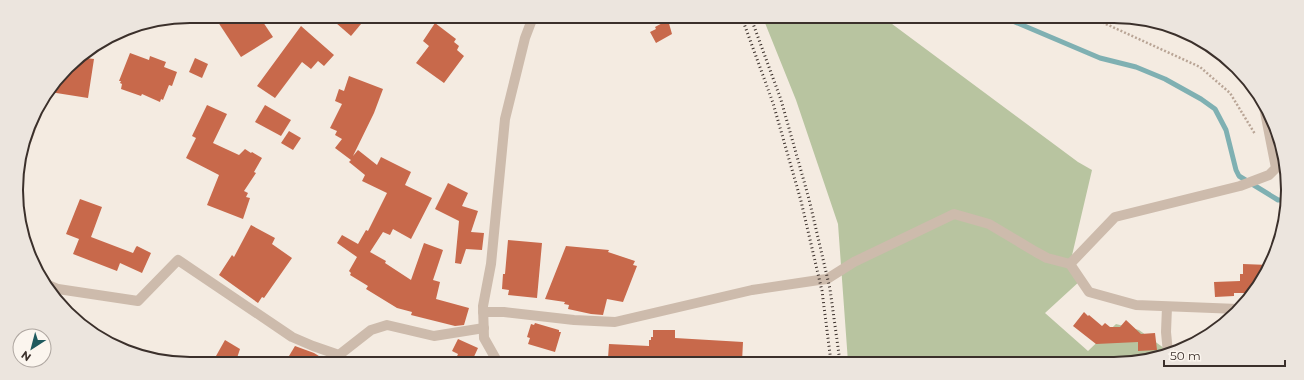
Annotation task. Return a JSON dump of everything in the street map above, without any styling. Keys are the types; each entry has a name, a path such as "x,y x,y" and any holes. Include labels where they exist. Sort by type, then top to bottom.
{"street":[{"path":"495,357 484,338 483,306 491,264 505,119 526,38 532,23"},
{"path":"1070,264 1116,217 1240,186 1269,175 1276,168 1267,125"},
{"path":"483,312 504,312 574,320 615,322 752,290 828,279 854,262 954,214 989,224 1047,258 1070,264 1089,292 1136,305 1231,309"},
{"path":"55,289 138,301 178,260 292,337 339,355 371,330 387,325 434,336 484,328"},
{"path":"1166,307 1168,348"}],"path":[{"path":"1104,23 1200,67 1230,93 1259,140"}],"green space":[{"path":"765,23 891,23 1078,162 1092,170 1070,264 1081,280 1045,313 1088,351 1116,324 1139,330 1165,349 1147,354 1125,357 848,357 838,224 796,100"}],"building":[{"path":"219,23 264,23 273,37 241,57"},
{"path":"336,23 361,24 351,36"},
{"path":"435,23 456,39 454,42 459,46 457,50 464,56 444,83 416,63 429,46 423,41"},
{"path":"662,23 669,23 672,34 656,43 650,32 656,29 655,27"},
{"path":"301,26 334,55 324,66 318,61 311,69 302,62 275,98 257,86"},
{"path":"130,53 149,60 150,56 166,62 164,67 177,72 172,86 169,85 163,100 161,99 160,102 142,94 141,96 121,89 122,84 120,83 121,81 119,81"},
{"path":"88,58 94,59 88,98 54,93 64,80"},
{"path":"195,58 208,64 202,78 189,72"},
{"path":"349,76 383,89 374,113 353,156 358,150 377,165 381,157 411,172 405,185 432,198 411,239 393,229 390,235 383,232 370,252 386,261 385,263 411,280 424,243 443,250 433,280 440,282 436,299 469,308 464,325 455,326 411,315 412,312 397,308 366,289 368,286 350,275 351,273 349,271 357,257 337,243 342,235 358,244 366,230 368,231 387,193 362,181 365,175 349,162 351,160 335,148 342,139 335,135 337,131 330,128 342,104 335,101 339,89 344,91"},
{"path":"207,105 227,114 213,143 239,155 245,149 262,158 254,172 256,173 244,191 248,193 246,197 250,198 243,219 207,205 219,175 186,158 196,138 192,136"},
{"path":"265,105 291,120 281,136 255,122"},
{"path":"289,131 301,138 293,150 281,143"},
{"path":"448,183 468,193 462,206 478,211 471,232 484,233 482,250 466,249 461,264 455,263 459,221 435,209"},
{"path":"80,199 102,207 91,237 133,253 137,246 151,253 142,273 120,263 117,271 73,254 79,239 66,234"},
{"path":"251,225 275,238 272,244 292,258 264,298 262,297 258,303 219,275 232,255 234,257"},
{"path":"508,240 542,243 537,298 508,295 509,290 502,289"},
{"path":"566,246 609,250 608,252 635,261 633,265 637,266 623,302 607,299 603,315 568,309 569,305 564,304 565,302 545,299"},
{"path":"1243,264 1264,265 1245,293 1234,293 1234,296 1215,297 1214,282 1240,281 1240,274 1243,274"},
{"path":"1084,312 1102,326 1105,323 1110,327 1120,327 1126,320 1141,334 1155,333 1157,350 1138,351 1138,342 1096,344 1073,326"},
{"path":"535,323 559,330 559,332 561,332 555,352 528,344 530,338 527,337 531,324 534,325"},
{"path":"653,330 675,330 675,338 743,342 742,357 608,357 609,344 649,346 649,340 653,337"},
{"path":"458,339 478,348 474,357 457,357 458,354 452,351"},
{"path":"225,340 240,349 237,357 216,356"},
{"path":"295,346 320,357 288,357"}],"waterway":[{"path":"1017,23 1100,58 1136,67 1165,79 1201,99 1215,109 1226,130 1236,170 1239,176 1278,200 1281,200"}],"railway":[{"path":"744,23 773,103 801,201 822,291 830,357"},
{"path":"753,23 781,100 809,199 830,289 839,357"}]}
